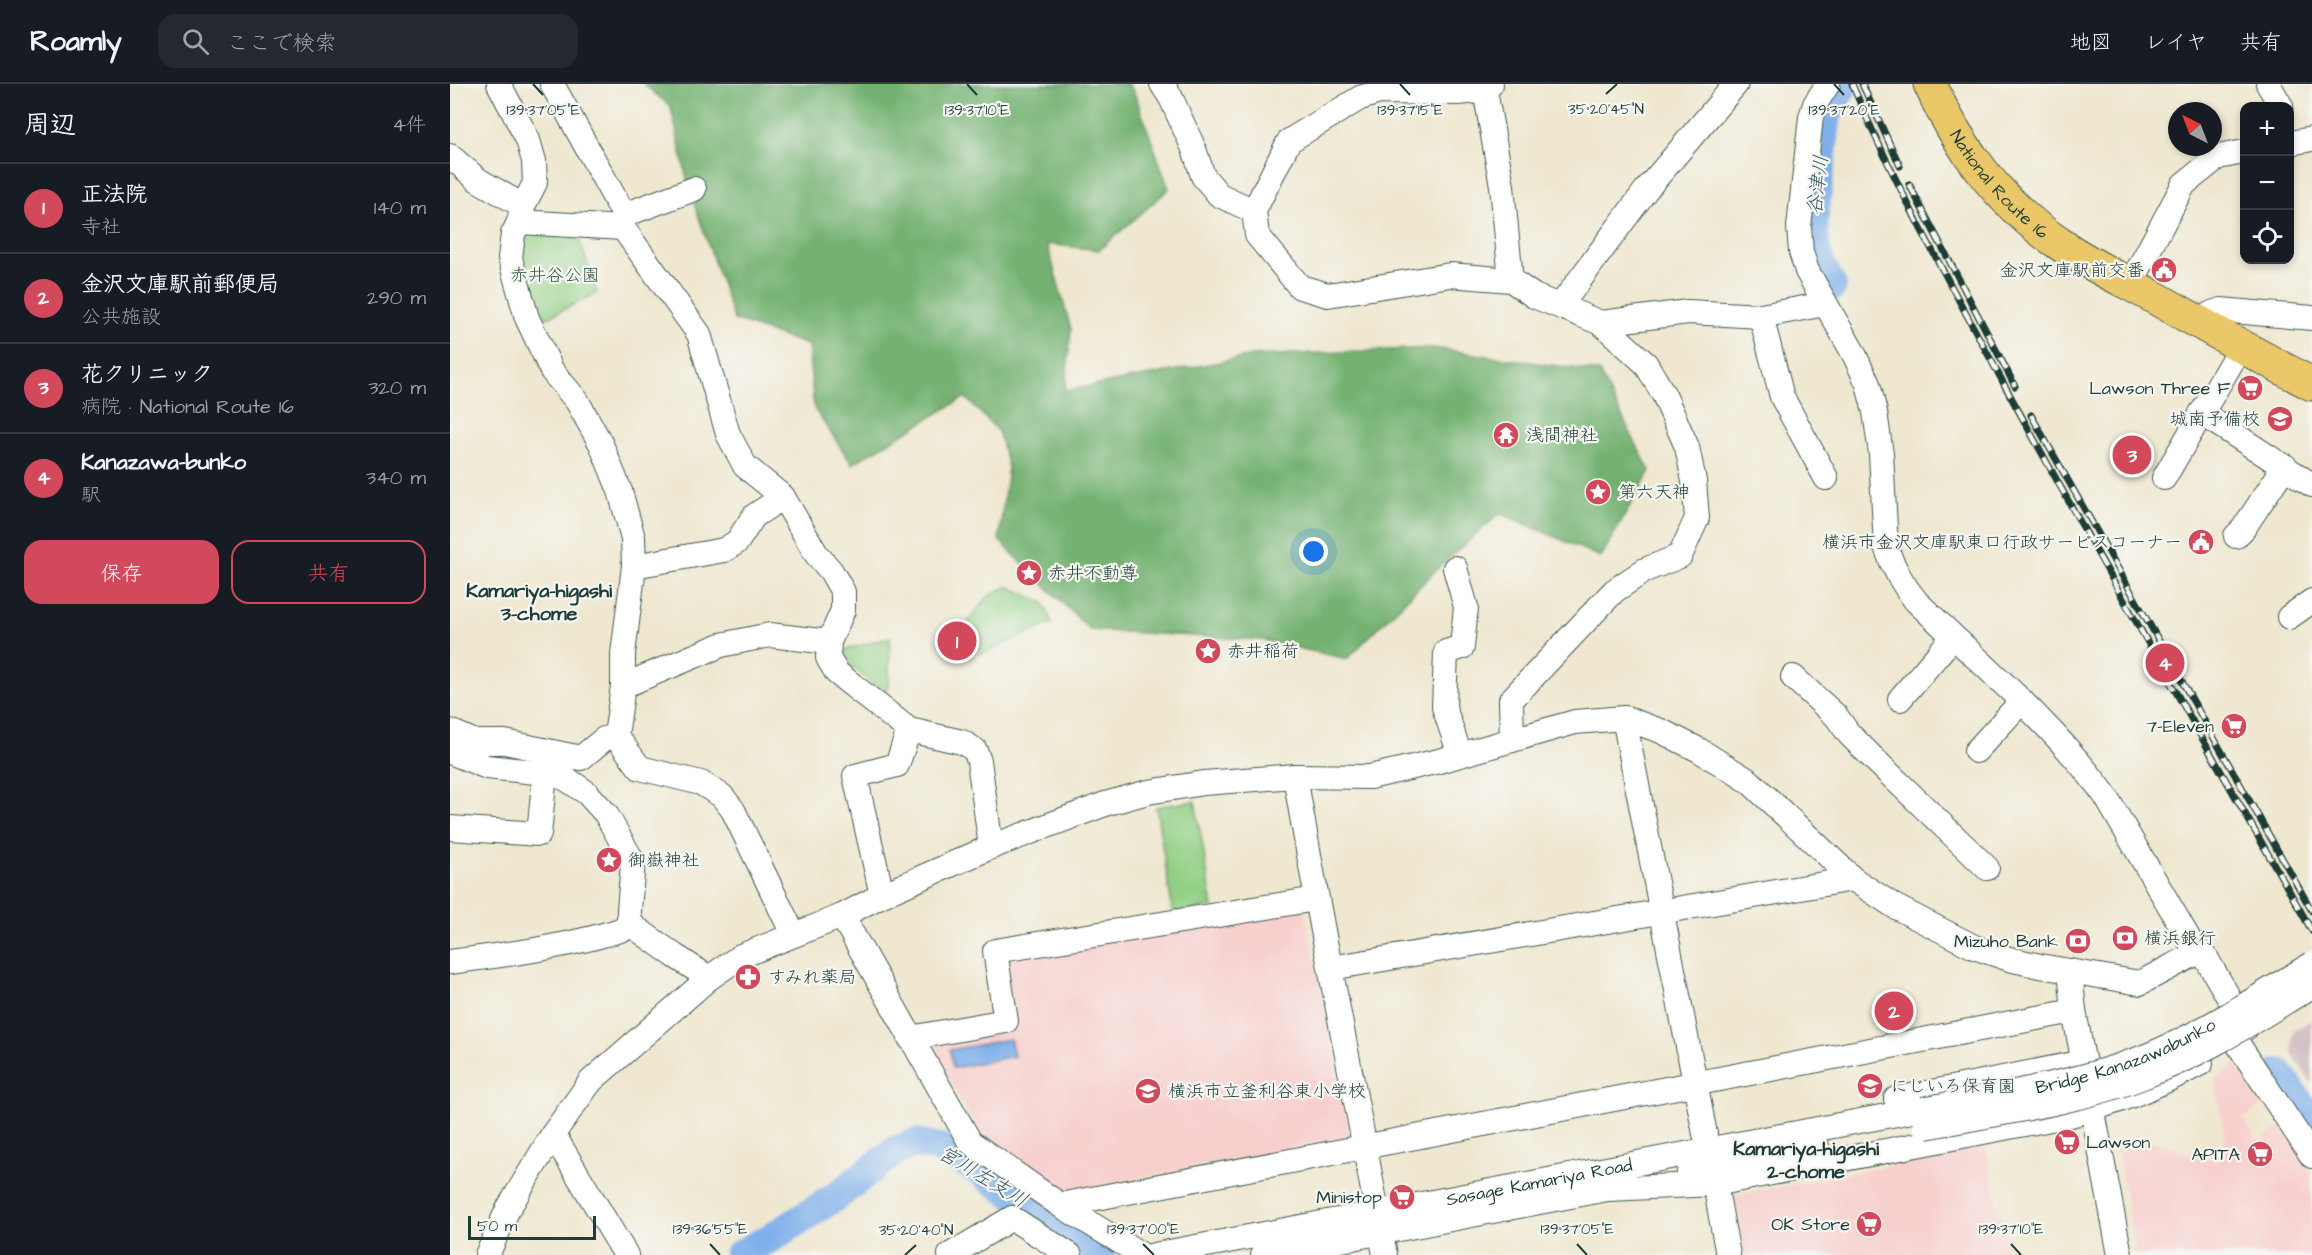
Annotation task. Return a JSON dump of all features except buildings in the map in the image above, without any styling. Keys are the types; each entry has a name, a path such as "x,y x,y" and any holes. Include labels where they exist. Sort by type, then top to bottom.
{"highway":[{"name":"National Route 16","path":"1930,84 1951,128 1967,152 2021,213 2058,244 2312,384"}],"street":[{"path":"500,84 528,140 534,161 535,183 513,234 510,258 527,318 552,371 577,401 601,444 620,491 633,538 634,566 616,736 640,768 701,783 722,796 734,810 793,934"},
{"path":"552,84 648,266 699,334 728,434 745,466 783,497 817,555 831,571 843,592 843,610 829,642 828,658 837,673 909,730 962,742 975,750 979,761 991,847"},
{"path":"1162,84 1171,98 1194,149 1203,176 1219,195 1254,211"},
{"path":"1562,305 1646,190 1736,84"},
{"path":"1609,1189 1715,1184 2093,1110 2171,1079 2236,1041 2243,1036 2246,1028 2205,956 2197,953 2187,938 2105,795 2088,773 2001,679 1953,637 1904,587 1891,561 1886,547 1881,454 1868,384 1854,354 1807,271 1801,252 1800,227 1811,117 1815,104 1828,84"},
{"path":"2268,84 2279,102"},
{"path":"1511,280 1502,186 1488,87 1459,93 1379,92 1360,98 1289,141 1254,211 1257,235 1300,287 1328,295 1450,274 1511,280 1534,296 1562,305 1601,323 1646,364 1664,395 1687,447 1694,481 1697,518 1680,556 1645,570 1614,591 1511,700 1512,740"},
{"path":"2130,285 2184,184 2218,157 2240,153"},
{"path":"450,156 521,215"},
{"path":"450,182 521,215 623,221 694,189"},
{"path":"1601,323 1688,312 1761,316 1825,304"},
{"path":"2204,326 2212,313 2221,310 2312,318"},
{"path":"1761,316 1782,397 1826,478"},
{"path":"2164,478 2241,346"},
{"path":"2201,413 2312,485"},
{"path":"2236,536 2285,466"},
{"path":"634,566 724,550 737,542 754,516 783,497"},
{"path":"1455,568 1466,607 1462,648 1446,652 1444,707 1460,755"},
{"path":"2289,617 2312,601"},
{"path":"623,686 721,645 770,635 829,642"},
{"path":"1899,699 1953,637"},
{"path":"1793,677 1836,716 1849,734 1987,868"},
{"path":"1976,752 2022,701"},
{"path":"1624,718 1705,1134"},
{"path":"487,1255 508,1209 553,1134 591,1081 709,978 741,956 842,916 882,895 991,847 1105,804 1148,792 1204,783 1295,776 1370,777 1460,755 1575,722 1624,718 1661,731 1699,750 1749,781 1853,879 1894,906 1974,946 2009,959 2140,982 2197,953"},
{"path":"882,895 855,776 897,765 909,730"},
{"path":"450,731 475,742 505,742 581,758 604,739 616,736"},
{"path":"450,752 487,767 544,773 565,778 587,793 606,814 633,862 629,918 633,926 709,978"},
{"path":"450,828 539,834 544,773"},
{"path":"1295,776 1316,899 1381,1234"},
{"path":"1331,968 1853,879"},
{"path":"910,1038 1006,1021 995,951 1316,899"},
{"path":"842,916 970,1142 1060,1205 1142,1255"},
{"path":"450,962 520,954 600,937 633,926"},
{"name":"Bridge Kanazawabunko","path":"1924,1118 2079,1078 2138,1059 2203,1028 2312,964"},
{"path":"2070,971 2074,1011 2120,1255"},
{"name":"Bridge Kanazawabunko","path":"1924,1118 2084,1096 2144,1077 2203,1051 2312,986"},
{"path":"1060,1205 2074,1011"},
{"path":"2236,1041 2312,1156"},
{"path":"1632,1164 1705,1134 2084,1062"},
{"name":"Sasage Kamariya Road","path":"1155,1255 1381,1234 1632,1164 1924,1118"},
{"name":"Sasage Kamariya Road","path":"1263,1255 1381,1234 1754,1159 1924,1118"},
{"path":"553,1134 626,1255"},
{"path":"1715,1184 1728,1255"},
{"path":"950,1255 1012,1218 1070,1255"}],"shaded area":[{"name":"横浜市立釜利谷東小学校","path":"1301,910 1306,915 1349,1132 1344,1138 1070,1191 1062,1189 979,1134 933,1050 937,1043 1017,1029 1005,963 1011,956"},
{"path":"2312,1020 2312,1083 2292,1054 2293,1031"},
{"name":"APITA","path":"2240,1063 2266,1103 2243,1119 2259,1142 2282,1126 2312,1171 2312,1255 2136,1255 2116,1145 2138,1141 2140,1137 2217,1162 2225,1141 2215,1079"},
{"name":"OK Store","path":"1986,1147 2008,1255 1742,1255 1732,1196"}],"green space":[{"path":"644,84 1128,84 1134,92 1169,189 1099,250 1047,244 1071,329 1065,391 1252,356 1433,348 1599,372 1650,471 1601,557 1500,513 1434,572 1347,659 1262,640 1090,630 999,540 1008,467 998,431 965,397 852,464 814,408 808,345 734,320 689,188 671,107"},
{"name":"赤井谷公園","path":"522,227 577,232 597,293 534,324 514,261"},
{"path":"1007,586 1043,602 1052,623 982,654 961,631 986,598"},
{"path":"890,637 889,682 885,694 843,659 844,650"},
{"path":"1195,801 1213,907 1173,913 1156,807"}],"water":[{"path":"1010,1039 1014,1056 953,1068 950,1050"}],"waterway":[{"name":"谷津川","path":"1832,286 1821,266 1815,246 1813,223 1827,114 1844,84"},
{"name":"谷津川","path":"2279,1073 2312,1121"},
{"path":"948,1153 955,1134"},
{"name":"宮川左支川","path":"739,1255 776,1235 838,1195 895,1151 916,1143 940,1148 979,1171 1101,1255"}],"railway":[{"path":"1852,84 1906,199 2005,386 2312,931"},
{"path":"1862,84 1900,166"},
{"path":"1909,184 2015,386"},
{"path":"2031,415 2312,911"}],"place":[{"name":"金沢文庫駅前交番","path":"2164,270"},
{"name":"Lawson Three F","path":"2250,388"},
{"name":"城南予備校","path":"2280,419"},
{"name":"浅間神社","path":"1506,435"},
{"name":"花クリニック","path":"2132,455"},
{"name":"第六天神","path":"1598,492"},
{"name":"横浜市金沢文庫駅東口行政サービスコーナー","path":"2201,542"},
{"name":"赤井不動尊","path":"1029,573"},
{"name":"正法院","path":"957,641"},
{"name":"赤井稲荷","path":"1208,651"},
{"name":"Kanazawa-bunko","path":"2165,663"},
{"name":"7-Eleven","path":"2234,726"},
{"name":"御嶽神社","path":"609,860"},
{"name":"横浜銀行","path":"2125,938"},
{"name":"Mizuho Bank","path":"2078,941"},
{"name":"すみれ薬局","path":"748,977"},
{"name":"金沢文庫駅前郵便局","path":"1894,1011"},
{"name":"にじいろ保育園","path":"1870,1086"},
{"name":"横浜市立釜利谷東小学校","path":"1148,1091"},
{"name":"Lawson","path":"2067,1142"},
{"name":"APITA","path":"2260,1154"},
{"name":"Ministop","path":"1402,1197"},
{"name":"OK Store","path":"1869,1224"}],"district":[{"name":"Kamariya-higashi 3-chome","path":"539,602"},
{"name":"Kamariya-higashi 2-chome","path":"1806,1160"}]}
